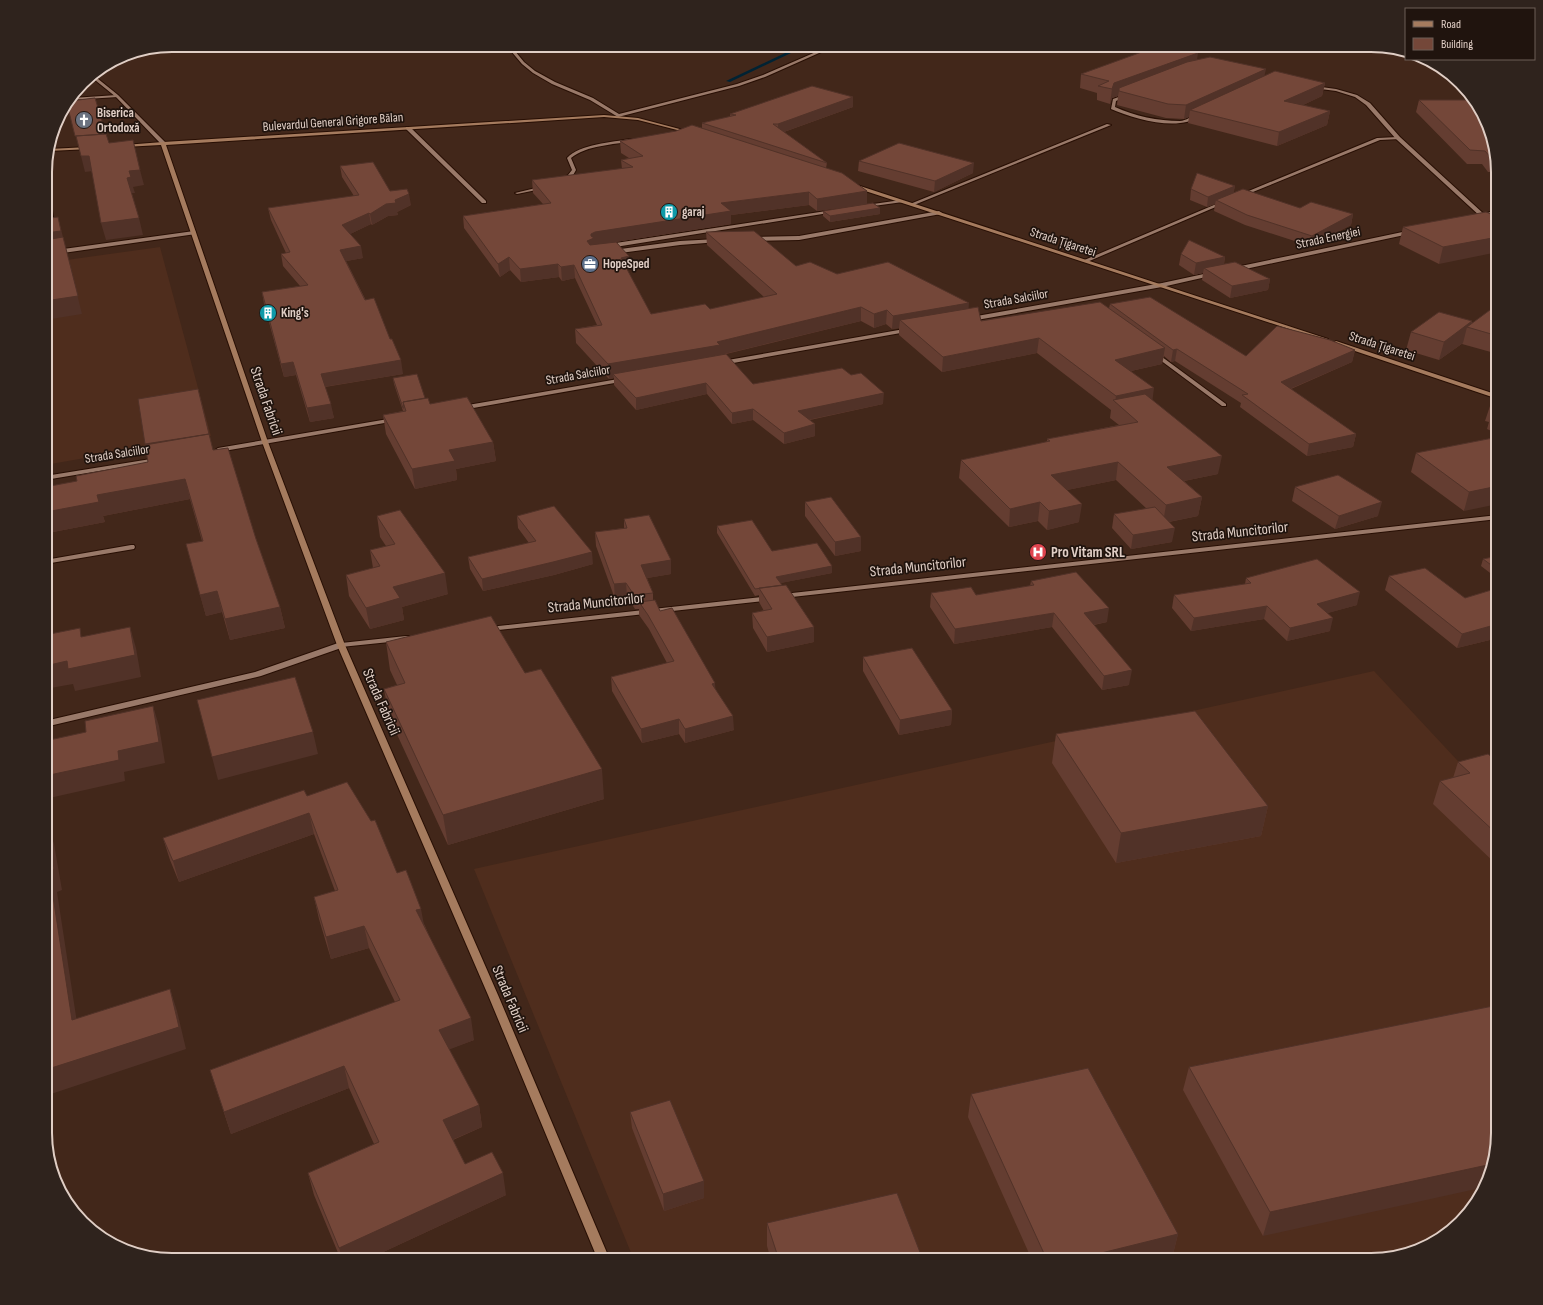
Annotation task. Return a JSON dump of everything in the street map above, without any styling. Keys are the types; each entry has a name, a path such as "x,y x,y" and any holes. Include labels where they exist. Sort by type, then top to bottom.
{"main road":[{"name":"Bulevardul General Grigore Bălan","path":"117,146 618,116"},
{"path":"618,116 654,122 694,134"},
{"name":"Strada Fabricii","path":"163,143 265,442 341,646 493,995 601,1253"},
{"path":"54,150 94,147"},
{"name":"Strada Țigaretei","path":"849,184 1162,285 1491,395"}],"street":[{"path":"514,52 533,72 605,106 618,116 738,85 764,76 819,52"},
{"path":"96,79 117,96 163,143"},
{"path":"1306,86 1336,90 1356,96 1368,104 1398,138 1483,216"},
{"path":"1135,92 1114,100 1113,108 1123,113 1144,118 1184,122 1205,112"},
{"path":"77,100 117,96"},
{"path":"912,204 1109,125"},
{"path":"408,128 484,202"},
{"path":"666,133 682,130"},
{"path":"1238,197 1379,139 1398,138"},
{"path":"554,184 570,176 574,170 573,164 569,158 572,154 636,140"},
{"path":"517,193 547,186"},
{"path":"1085,261 1231,200"},
{"path":"862,207 901,201"},
{"path":"604,247 839,210"},
{"path":"748,239 799,238 939,213"},
{"path":"1476,218 1491,213"},
{"name":"Strada Energiei","path":"1231,270 1420,231"},
{"path":"53,252 194,233"},
{"path":"607,253 680,243 726,241"},
{"path":"1162,285 1223,272"},
{"name":"Strada Salciilor","path":"964,320 1162,285"},
{"path":"1082,300 1088,305"},
{"path":"714,364 917,329"},
{"path":"1150,350 1224,405"},
{"name":"Strada Salciilor","path":"456,409 628,379"},
{"path":"210,451 402,418"},
{"name":"Strada Salciilor","path":"52,477 163,459"},
{"name":"Strada Muncitorilor","path":"484,630 1491,518"},
{"path":"52,561 131,547"},
{"path":"52,722 258,674 341,646 413,637"}],"shaded area":[{"path":"160,247 211,436 52,464 52,262"},
{"path":"1374,671 1491,796 1491,1133 1490,1149 1485,1172 1479,1186 1466,1206 1444,1228 1424,1241 1410,1247 1387,1252 631,1253 474,869"}],"building":[{"path":"1142,52 1198,53 1114,83 1112,89 1098,86 1109,81 1081,74"},
{"path":"1210,57 1266,69 1186,105 1168,104 1119,91 1119,88 1187,62"},
{"path":"1275,71 1325,83 1284,101 1330,111 1279,132 1190,110"},
{"path":"812,86 853,97 778,124 773,124 827,163 702,123 736,115 730,114"},
{"path":"95,98 106,134 75,136 69,111 76,100"},
{"path":"1419,100 1467,100 1479,119 1485,133 1490,157 1485,151 1470,150"},
{"path":"692,125 842,173 867,191 817,199 809,192 721,203 731,211 595,232 591,234 594,238 587,241 590,245 616,242 629,256 621,258 651,314 705,304 710,309 777,294 706,232 754,231 796,266 810,262 837,274 888,262 969,303 893,316 887,310 874,314 861,307 717,342 720,345 608,364 575,329 602,325 574,265 561,267 558,264 520,269 509,257 498,264 463,216 551,203 532,180 633,167 621,160 643,156 620,141 676,131"},
{"path":"106,134 109,143 133,140 140,170 129,171 131,177 127,178 139,218 101,223 89,156 81,156 76,136"},
{"path":"899,143 974,163 935,181 859,161"},
{"path":"373,162 390,191 407,189 409,194 395,200 396,203 386,204 370,214 369,213 342,225 361,246 340,250 365,300 374,298 390,339 392,339 401,360 321,374 331,404 307,408 293,362 281,364 262,292 308,285 281,254 290,252 268,208 359,195 340,166"},
{"path":"1197,173 1235,186 1208,197 1191,189"},
{"path":"1243,189 1300,208 1311,202 1353,214 1312,236 1247,215 1216,200"},
{"path":"873,203 880,208 830,216 823,211"},
{"path":"1486,212 1491,214 1491,238 1443,247 1403,227"},
{"path":"58,217 61,231 52,232 52,218"},
{"path":"63,237 78,296 52,300 52,239"},
{"path":"1189,240 1225,257 1196,263 1181,254"},
{"path":"1235,262 1270,279 1232,286 1204,268"},
{"path":"1150,297 1246,356 1277,326 1330,340 1355,350 1281,382 1356,434 1309,444 1242,395 1248,394 1177,349 1173,350 1110,304"},
{"path":"1100,302 1165,348 1115,360 1154,388 1116,396 1039,338 943,357 900,320 978,307 981,321"},
{"path":"1491,309 1491,334 1467,327"},
{"path":"1439,312 1472,321 1444,342 1411,332"},
{"path":"726,354 753,384 842,368 851,375 861,373 884,393 798,411 815,424 784,433 753,409 732,413 706,383 636,398 613,374"},
{"path":"417,374 425,398 403,402 403,408 393,378"},
{"path":"198,389 209,434 145,444 138,399"},
{"path":"1145,394 1222,456 1167,467 1202,497 1166,505 1118,462 1051,475 1082,504 1049,511 1040,502 1010,509 961,460 1050,441 1047,439 1138,422 1113,400"},
{"path":"467,397 493,442 449,450 455,461 412,469 383,415 406,411 403,402 428,398 430,404"},
{"path":"209,434 213,450 228,448 256,539 280,607 225,619 217,591 200,595 186,544 203,541 185,479 97,495 99,502 52,511 52,486 77,481 76,476 148,462 145,445"},
{"path":"1491,438 1491,487 1469,492 1416,453"},
{"path":"1338,475 1382,502 1339,516 1295,487"},
{"path":"831,497 861,537 835,542 805,502"},
{"path":"554,506 592,552 482,579 468,557 536,541 517,516"},
{"path":"1155,507 1175,528 1133,535 1114,514"},
{"path":"400,510 445,573 393,587 400,598 366,608 346,575 380,566 370,550 395,544 377,516"},
{"path":"649,515 671,560 641,565 653,593 634,595 626,583 614,584 595,532 627,528 624,519"},
{"path":"752,520 772,551 817,543 832,566 776,577 782,585 755,589 717,526"},
{"path":"1491,557 1491,565 1483,559"},
{"path":"1317,559 1360,592 1317,604 1333,618 1290,628 1267,606 1194,618 1174,595 1251,583 1246,578"},
{"path":"1425,568 1465,598 1491,590 1491,626 1462,634 1389,576"},
{"path":"1076,572 1109,608 1084,613 1132,670 1104,676 1054,613 955,629 931,593 971,587 976,595 1034,585 1031,581"},
{"path":"786,585 814,627 767,637 752,613 772,609 759,588"},
{"path":"655,600 660,611 672,608 715,683 712,684 733,716 685,729 679,719 641,729 611,677 674,661 639,602"},
{"path":"491,616 525,673 541,669 602,769 443,815 384,689 405,683 386,642"},
{"path":"130,627 135,655 68,669 67,661 52,664 52,634 80,628 81,637"},
{"path":"912,648 952,710 900,720 863,657"},
{"path":"295,677 313,732 212,757 197,700"},
{"path":"153,706 159,742 118,751 119,760 52,774 52,739 86,732 85,721"},
{"path":"1195,711 1268,806 1121,833 1056,734"},
{"path":"1488,754 1491,756 1491,828 1440,781 1470,773 1458,762"},
{"path":"347,782 371,821 375,820 397,873 406,870 421,909 416,910 471,1018 439,1030 479,1105 443,1120 465,1164 492,1152 503,1173 339,1248 308,1173 379,1142 344,1066 224,1112 210,1070 400,1000 364,926 326,937 314,897 338,890 309,813 173,861 163,838 304,790 307,796"},
{"path":"52,856 54,869 52,869"},
{"path":"52,890 72,1020 170,989 179,1027 52,1068"},
{"path":"1491,1006 1491,1133 1487,1165 1270,1212 1189,1067"},
{"path":"1088,1068 1178,1234 1101,1253 1044,1253 971,1094"},
{"path":"670,1100 704,1181 663,1194 630,1112"},
{"path":"897,1193 920,1253 777,1253 767,1223"}],"waterway":[{"path":"728,81 791,52"}],"place":[{"name":"Biserica Ortodoxă","path":"84,120"},
{"name":"garaj","path":"669,212"},
{"name":"HopeSped","path":"590,264"},
{"name":"King's","path":"268,313"},
{"name":"Pro Vitam SRL","path":"1038,552"}]}
